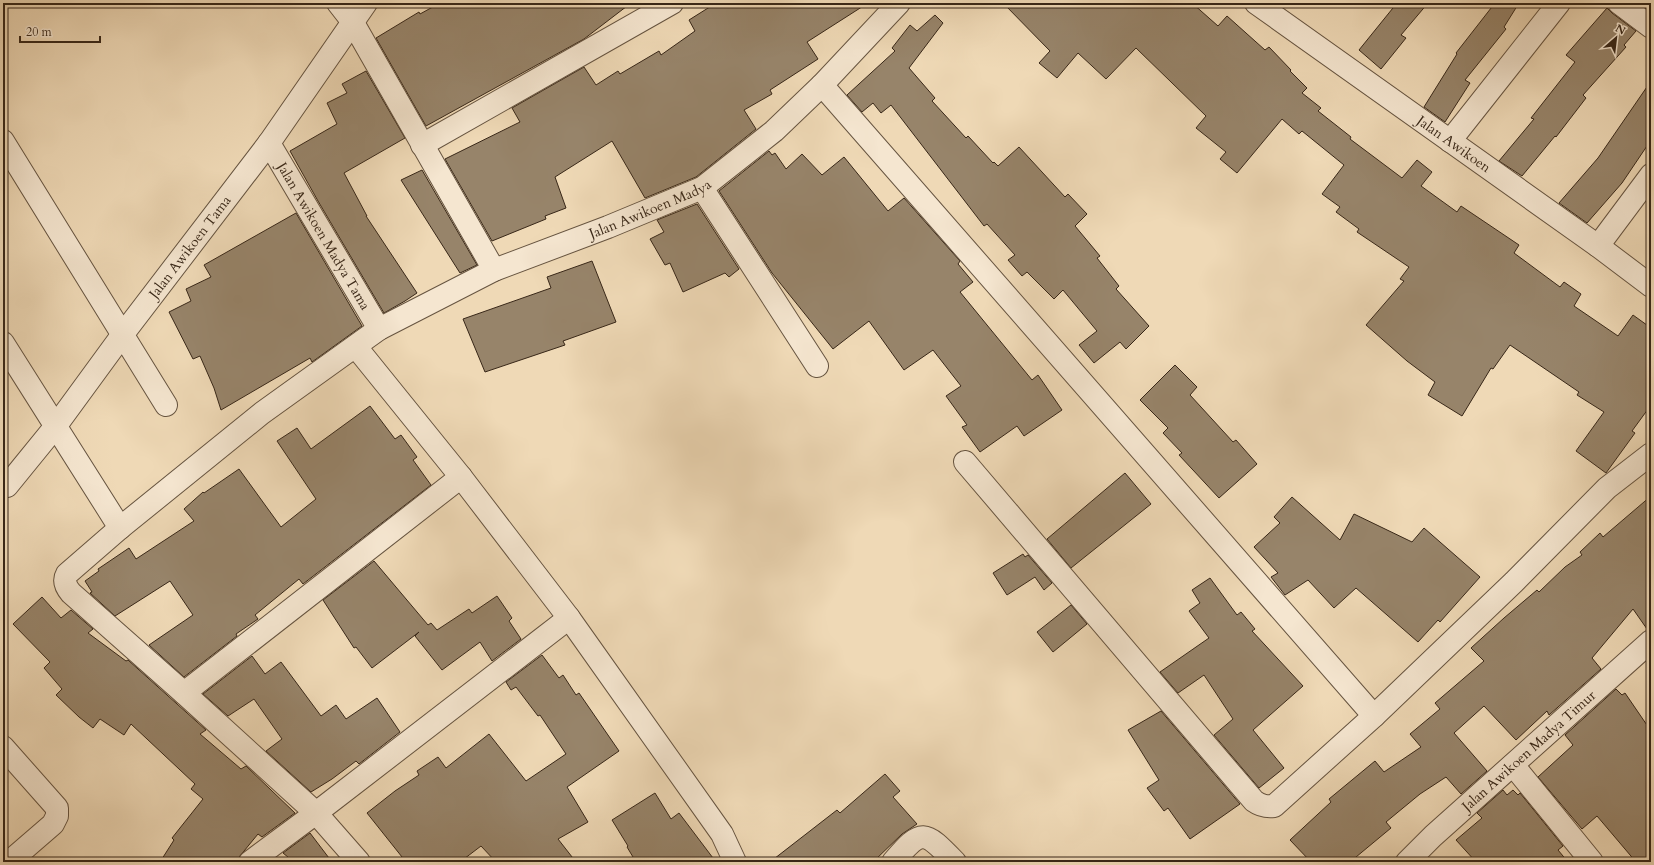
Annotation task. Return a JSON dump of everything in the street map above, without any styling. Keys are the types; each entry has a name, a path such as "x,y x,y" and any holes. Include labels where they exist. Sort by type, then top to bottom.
{"street":[{"path":"338,3 352,21 494,270"},
{"name":"Jalan Awikoen Tama","path":"7,486 55,427 123,334 269,142 366,3"},
{"path":"422,145 672,3"},
{"name":"Jalan Awikoen Madya","path":"359,862 316,813 71,593 65,583 67,574 120,528 262,413 356,347 379,329 494,270 608,227 702,188 774,131 822,85 899,3"},
{"name":"Jalan Awikoen","path":"1256,3 1598,246 1651,286"},
{"path":"1450,141 1558,3"},
{"path":"1619,3 1651,27"},
{"path":"822,85 1374,716"},
{"path":"3,141 166,405"},
{"name":"Jalan Awikoen Madya Tama","path":"269,142 379,329"},
{"path":"1598,246 1651,175"},
{"path":"702,188 817,366"},
{"path":"3,343 120,528"},
{"path":"356,347 461,477 569,618 722,834 735,862"},
{"path":"965,462 1254,801 1263,806 1274,806 1374,716 1514,582 1607,488 1651,454"},
{"path":"184,693 461,477"},
{"path":"250,862 569,618"},
{"name":"Jalan Awikoen Madya Timur","path":"1413,860 1433,836 1651,641"},
{"path":"3,747 57,808 58,816 53,824 9,862"},
{"path":"1513,765 1592,862"},
{"path":"892,862 908,844 914,839 921,837 929,838 937,843 955,862"}],"building":[{"path":"440,3 631,3 584,39 426,126 376,38 419,12 420,14"},
{"path":"716,3 868,3 807,42 818,59 770,90 772,94 744,110 756,129 696,177 645,198 612,141 555,177 566,208 545,216 546,219 492,241 445,159 520,122 512,108 584,67 596,85 618,71 620,74 659,51 661,55 695,31 689,20"},
{"path":"1003,3 1192,3 1218,26 1227,16 1265,50 1269,47 1307,88 1302,93 1321,108 1318,111 1351,137 1350,139 1402,178 1417,160 1432,172 1421,186 1457,212 1461,206 1519,245 1514,253 1560,287 1564,282 1581,294 1574,306 1618,336 1633,315 1651,328 1651,405 1632,431 1635,433 1606,473 1576,451 1604,412 1577,395 1579,392 1510,345 1493,369 1491,368 1462,416 1428,395 1435,382 1407,361 1366,325 1404,281 1400,279 1409,267 1357,232 1359,229 1336,212 1340,207 1322,194 1344,165 1302,131 1299,134 1282,119 1237,173 1220,159 1226,152 1196,128 1206,116 1136,48 1106,79 1078,53 1057,78 1039,63 1050,51"},
{"path":"1397,3 1428,3 1401,35 1406,38 1381,69 1359,50"},
{"path":"1495,3 1519,3 1504,27 1506,29 1465,80 1470,83 1445,122 1424,107 1457,54 1456,53"},
{"path":"1607,8 1636,31 1624,45 1626,47 1583,95 1586,98 1556,137 1555,136 1522,176 1499,161 1534,119 1531,118 1575,62 1566,55"},
{"path":"935,15 943,23 909,68 935,98 932,101 966,138 968,136 993,163 994,162 998,166 1019,147 1065,197 1068,194 1087,214 1075,226 1100,256 1097,258 1119,286 1116,289 1149,326 1126,349 1120,342 1094,363 1079,345 1097,331 1063,290 1054,299 1027,272 1022,276 1008,260 1015,255 987,224 984,226 891,105 881,113 873,103 862,112 847,95 895,51 892,48 910,25 917,31"},
{"path":"366,71 405,138 344,173 366,216 417,293 384,313 290,151 337,124 327,103 347,93 342,84"},
{"path":"1651,81 1651,140 1622,183 1587,223 1559,203 1598,158"},
{"path":"769,151 772,155 775,153 786,169 802,154 822,175 844,157 888,211 904,198 960,261 958,264 973,282 960,292 1032,380 1038,375 1062,410 1024,436 1017,426 980,452 962,427 967,425 946,396 961,386 933,350 904,370 869,321 833,349 772,273 719,191"},
{"path":"422,170 477,265 460,273 401,180"},
{"path":"697,204 739,269 729,277 725,273 683,292 670,263 665,265 650,239 664,232 657,220"},
{"path":"296,213 362,326 312,362 310,358 221,410 214,388 200,356 193,359 169,312 191,301 186,289 211,277 204,265"},
{"path":"592,261 616,322 563,341 565,345 485,372 463,319 551,288 547,277"},
{"path":"1175,365 1197,387 1190,395 1233,442 1236,440 1257,464 1219,498 1179,455 1182,453 1163,433 1168,428 1140,400"},
{"path":"370,406 395,439 401,435 417,457 413,460 431,485 303,584 299,579 255,615 258,619 236,634 237,636 184,677 149,645 193,615 170,581 115,616 90,593 92,592 85,581 99,571 98,569 129,548 136,559 194,521 184,509 203,492 204,493 239,469 281,527 316,499 277,441 297,428 311,449"},
{"path":"1125,473 1151,504 1071,568 1047,539"},
{"path":"1651,496 1651,629 1647,629 1633,609 1592,658 1601,669 1549,715 1547,711 1516,740 1484,706 1454,733 1487,771 1461,794 1446,777 1420,794 1386,822 1391,828 1350,862 1311,862 1290,840 1331,802 1329,799 1375,761 1384,772 1421,747 1410,734 1440,709 1435,703 1484,661 1471,648 1537,590 1539,592 1565,567 1582,555 1580,552 1600,533 1603,537"},
{"path":"1292,497 1340,540 1354,514 1412,542 1424,528 1480,577 1440,622 1438,620 1418,642 1356,588 1334,608 1308,580 1285,595 1271,577 1278,573 1254,547 1280,523 1274,517"},
{"path":"1023,554 1025,557 1028,555 1052,583 1044,590 1035,577 1007,595 993,573"},
{"path":"374,561 428,625 431,623 437,630 469,609 472,613 497,596 512,618 509,621 521,639 492,661 480,642 442,670 415,636 419,632 372,668 356,647 354,648 323,600"},
{"path":"1210,578 1237,615 1241,612 1255,629 1252,631 1303,686 1253,730 1284,768 1259,788 1214,735 1233,719 1204,675 1178,693 1160,672 1209,638 1189,611 1200,603 1192,590"},
{"path":"42,597 61,618 71,610 93,629 88,633 126,661 128,660 206,730 200,734 241,769 246,766 295,813 262,837 258,834 235,862 160,862 174,840 172,838 203,799 191,789 195,784 131,724 124,735 100,719 93,728 56,695 62,689 44,668 50,662 13,624"},
{"path":"1071,605 1087,624 1053,652 1037,632"},
{"path":"542,655 559,678 563,675 576,695 579,693 619,751 567,787 588,822 558,839 576,862 496,862 481,846 460,862 406,862 367,813 395,791 419,775 417,771 438,757 446,768 489,734 526,781 566,754 540,715 538,716 516,687 511,690 506,682"},
{"path":"252,656 265,674 281,662 321,716 336,705 346,719 377,698 400,732 359,764 356,761 332,779 311,792 266,751 282,739 254,699 228,716 203,694"},
{"path":"1616,689 1622,695 1625,693 1651,731 1651,862 1636,862 1597,816 1582,829 1538,777 1573,745 1565,735"},
{"path":"1161,711 1240,804 1190,839 1168,808 1164,811 1147,788 1159,780 1128,730"},
{"path":"885,774 900,791 893,797 917,824 902,834 873,862 770,862 837,810 840,813"},
{"path":"1503,790 1507,795 1513,790 1518,795 1520,793 1563,846 1558,850 1568,862 1476,862 1456,840 1482,818 1477,813"},
{"path":"655,793 671,819 679,813 716,862 636,862 612,820"},
{"path":"310,833 332,862 294,862 283,853"}]}
